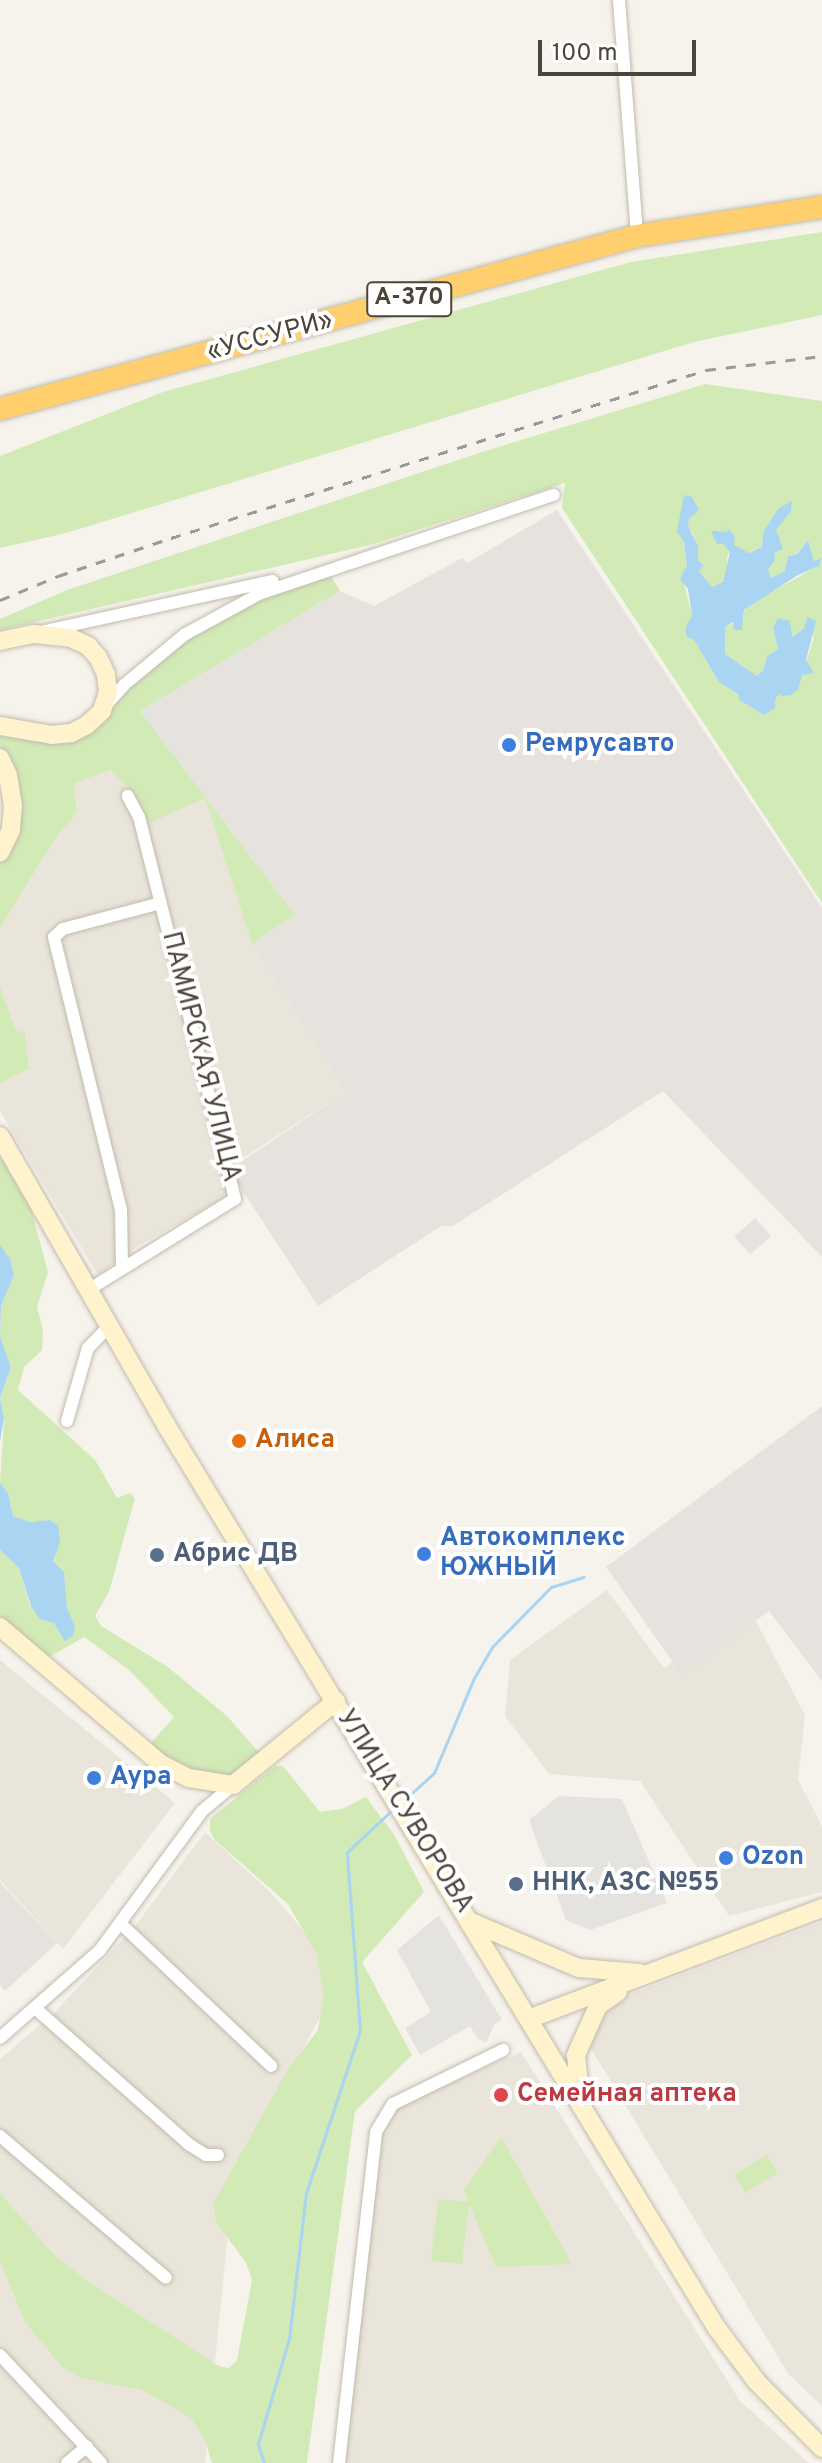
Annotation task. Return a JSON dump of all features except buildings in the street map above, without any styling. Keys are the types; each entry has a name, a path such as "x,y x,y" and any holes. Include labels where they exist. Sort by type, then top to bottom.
{"highway":[{"name":"«УССУРИ»","path":"0,409 637,236 822,207"}],"main road":[{"path":"0,641 34,634 71,638 88,646 98,657 106,674 108,692 102,711 87,725 71,733 52,735 0,726"},
{"path":"0,758 8,775 13,805 11,830 0,853"},
{"name":"УЛИЦА СУВОРОВА","path":"0,1137 6,1153 109,1326 716,2327 757,2382 822,2448"},
{"path":"0,1627 161,1764 189,1778 233,1785 336,1701"},
{"path":"531,2018 822,1908"},
{"path":"471,1921 579,1968 647,1973"},
{"path":"581,2102 576,2055 598,2006 647,1973"}],"street":[{"path":"619,0 637,236"},
{"path":"102,711 124,685 184,635 259,594 331,567 554,495"},
{"path":"34,634 331,567"},
{"name":"ПАМИРСКАЯ УЛИЦА","path":"88,1290 235,1199 139,817 128,796"},
{"path":"122,1267 121,1210 54,937 63,929 161,903"},
{"path":"67,1421 88,1348 109,1326"},
{"path":"0,2038 82,1969 120,1923 202,1811 233,1785"},
{"path":"120,1923 271,2066"},
{"path":"35,2008 190,2145 206,2155 218,2155"},
{"path":"339,2463 376,2132 393,2104 503,2050"},
{"path":"0,2136 166,2278"},
{"path":"0,2355 101,2463"},
{"path":"67,2463 87,2446"}],"shaded area":[{"path":"557,510 822,908 822,1257 663,1091 453,1226 441,1226 318,1306 229,1170 345,1092 252,944 295,915 140,711 340,591 374,606 462,558 467,563"},
{"path":"111,769 140,801 205,797 252,944 345,1092 226,1169 230,1188 223,1198 138,1246 98,1275 0,1111 0,1083 29,1069 0,986 0,928 55,839 77,812 74,783"},
{"path":"755,1218 771,1236 750,1255 734,1237"},
{"path":"822,1406 822,1681 769,1611 682,1675 606,1567"},
{"path":"607,1590 664,1668 749,1608 805,1715 798,1780 822,1826 822,1892 729,1916 640,1781 549,1774 505,1716 510,1660"},
{"path":"0,1660 175,1803 63,1949 0,1880"},
{"path":"559,1796 622,1799 667,1903 590,1930 566,1920 529,1820"},
{"path":"205,1832 268,1890 342,1975 233,2182 205,2463 0,2463 0,2059 55,2012 136,1925"},
{"path":"0,1882 57,1943 5,1991 0,1985"},
{"path":"439,1915 502,2020 495,2023 486,2043 477,2038 470,2026 420,2055 405,2028 431,2012 397,1950"},
{"path":"822,1922 822,2406 789,2375 585,2039 601,2005"},
{"path":"521,2052 740,2401 809,2463 335,2463 378,2115"}],"green space":[{"path":"822,232 822,315 694,342 66,533 0,548 0,456 163,392 631,262"},
{"path":"705,384 822,401 822,558 814,562 808,540 796,554 788,556 785,571 771,578 768,569 777,533 771,525 763,533 762,547 748,553 734,545 728,532 722,534 723,544 730,552 727,556 728,572 723,582 712,587 699,571 694,536 688,526 692,497 684,542 687,565 683,579 692,615 687,637 694,640 719,682 738,694 739,700 764,715 776,703 775,697 802,675 814,637 804,628 791,637 773,629 778,649 767,656 764,669 757,676 725,654 725,627 744,618 744,611 757,600 818,566 822,560 822,903 562,508 565,483 370,545 0,630 0,619 67,590 482,452"},
{"path":"330,574 340,591 140,711 295,915 252,944 205,798 147,824 140,801 111,770 74,783 77,812 55,839 0,928 0,862 20,825 22,800 0,744 0,730 57,737 133,683 185,639 243,605"},
{"path":"0,986 16,1031 25,1032 29,1069 0,1083"},
{"path":"0,1157 30,1205 48,1272 37,1307 43,1330 42,1350 24,1367 18,1390 95,1460 117,1498 130,1493 135,1498 109,1592 95,1616 101,1626 168,1667 227,1716 261,1755 233,1777 193,1772 163,1758 150,1744 174,1717 129,1670 84,1637 46,1659 0,1620 0,1550 19,1568 30,1606 75,1626 67,1608 64,1572 53,1561 60,1543 49,1520 30,1522 13,1516 8,1493 0,1483 4,1418 0,1398 11,1367 0,1336 1,1306 14,1275 10,1259 0,1245"},
{"path":"275,1766 283,1766 320,1812 342,1809 366,1797 395,1836 424,1892 362,1962 412,2055 355,2111 307,2463 212,2463 205,2440 192,2420 141,2390 80,2378 62,2367 25,2322 0,2261 0,2193 51,2252 84,2279 219,2366 229,2368 237,2360 252,2280 246,2263 217,2223 213,2204 288,2069 318,2030 324,1992 316,1953 288,1904 215,1840 210,1831 210,1819"},
{"path":"501,2137 572,2264 496,2267 469,2204 462,2264 431,2261 438,2199 468,2202 464,2190"},
{"path":"767,2155 778,2173 745,2193 734,2175"}],"water":[{"path":"684,495 692,497 699,510 689,519 688,526 698,546 698,561 704,565 699,571 712,587 723,582 730,552 723,544 717,544 711,531 728,532 727,527 735,536 734,545 749,553 762,547 763,533 778,509 792,501 791,511 776,530 783,549 775,552 774,562 768,569 771,578 785,571 788,556 797,554 808,540 814,561 822,558 819,566 798,575 744,610 742,630 734,630 733,622 725,627 725,654 757,676 764,669 767,656 778,649 773,628 778,618 790,621 792,637 804,628 807,617 816,621 806,660 814,673 802,675 798,690 791,695 781,696 782,693 776,697 775,708 764,715 739,700 738,694 719,682 694,640 687,637 685,630 692,615 688,589 680,579 687,565 684,542 677,531"},
{"path":"0,1245 10,1259 14,1275 1,1306 0,1336"},
{"path":"0,1336 11,1367 0,1398"},
{"path":"0,1398 4,1418 0,1442"},
{"path":"0,1483 8,1493 13,1516 30,1522 49,1520 58,1525 60,1543 53,1561 64,1572 67,1608 75,1626 73,1636 65,1641 54,1623 40,1619 31,1606 19,1568 0,1550"}],"waterway":[{"path":"404,1800 434,1773 473,1680 493,1646 551,1587 583,1577"},
{"path":"264,2463 258,2444 289,2339 306,2193 360,2031 347,1852 392,1810"}],"railway":[{"path":"0,600 58,576 171,538 706,370 822,356"}],"place":[{"name":"Ремрусавто","path":"509,745"},
{"name":"Алиса","path":"239,1441"},
{"name":"Автокомплекс ЮЖНЫЙ","path":"424,1554"},
{"name":"Абрис ДВ","path":"157,1555"},
{"name":"Аура","path":"94,1778"},
{"name":"Ozon","path":"726,1858"},
{"name":"ННК, АЗС №55","path":"516,1884"},
{"name":"Семейная аптека","path":"501,2095"}]}
